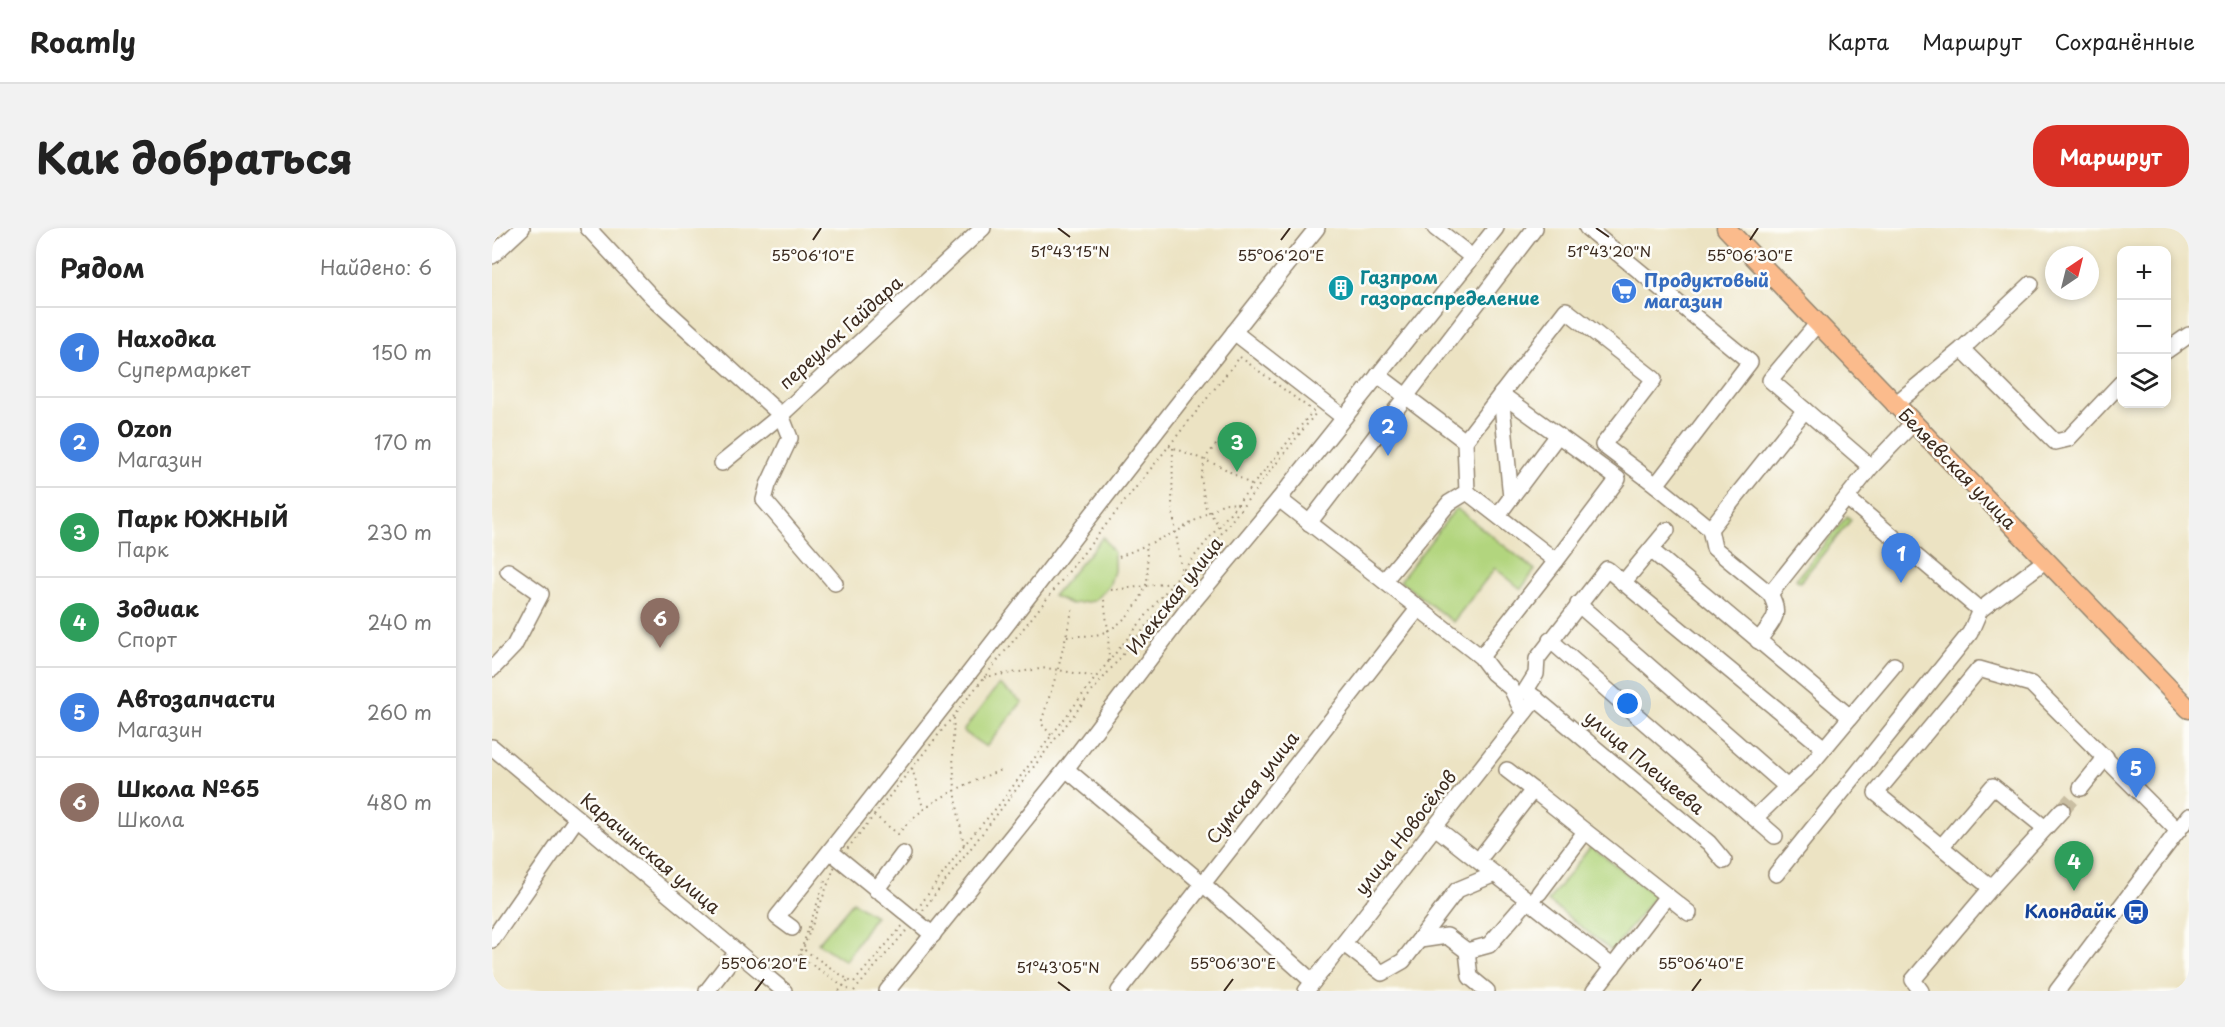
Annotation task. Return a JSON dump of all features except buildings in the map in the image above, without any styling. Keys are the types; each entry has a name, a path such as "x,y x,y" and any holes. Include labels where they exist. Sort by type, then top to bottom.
{"main road":[{"name":"Беляевская улица","path":"1726,228 2189,709"}],"street":[{"path":"492,256 522,228"},
{"path":"588,228 652,297 781,415 790,438 768,485 764,500 835,583"},
{"name":"переулок Гайдара","path":"722,463 781,415 983,228"},
{"path":"792,928 777,917 833,858 1234,332 1317,228"},
{"path":"1436,228 1472,257"},
{"name":"Илекская улица","path":"887,991 1066,769 1189,607 1279,499 1496,228"},
{"path":"1309,523 1535,228"},
{"path":"1587,228 1750,362 1656,485"},
{"path":"1894,405 1962,349 2031,284"},
{"path":"1467,492 1465,441 1566,310 1654,379 1603,445 1710,529 1714,548 1770,594 1776,604 1776,617 1758,641"},
{"path":"1817,324 1770,380 1871,467"},
{"path":"1234,332 1343,417"},
{"path":"2171,348 2189,335"},
{"path":"1962,349 2055,442 2068,439 2117,386"},
{"path":"1378,375 1465,441"},
{"path":"1502,394 1618,479"},
{"path":"1502,394 1510,498"},
{"path":"1710,529 1805,410"},
{"path":"1770,594 1871,467 1913,423"},
{"path":"1498,515 1558,435"},
{"path":"1481,657 1630,465"},
{"path":"1467,492 1556,561"},
{"path":"1384,581 1449,503 1467,492"},
{"path":"1847,498 1980,610"},
{"path":"1279,499 1481,657 1493,673 1524,692 1520,707 1525,712"},
{"path":"1667,530 1623,582 1824,748"},
{"path":"1651,550 1850,717"},
{"path":"1776,874 1970,633 1980,610 2046,560"},
{"name":"улица Новосёлов","path":"1309,986 1525,712 1524,692 1536,674 1537,659 1550,640 1607,569 1623,582"},
{"path":"494,664 514,646 541,594 508,571"},
{"path":"1578,604 1787,787"},
{"name":"Сумская улица","path":"1119,991 1418,609"},
{"path":"1550,640 1775,836"},
{"path":"1755,818 1806,770 1894,665"},
{"path":"1991,888 1876,793 1979,669 2031,684 2178,831"},
{"name":"улица Плещеева","path":"1524,692 1709,843 1724,861"},
{"name":"Карачинская улица","path":"492,747 784,991"},
{"path":"2081,788 2106,757"},
{"path":"1066,769 1203,884 1309,986"},
{"path":"1507,770 1689,913"},
{"path":"1941,847 1993,786 2045,828"},
{"path":"1484,853 1533,790"},
{"path":"1922,991 1913,980 2061,810"},
{"path":"2057,991 2189,816"},
{"path":"492,940 577,818"},
{"path":"1435,827 1495,874 1534,896 1613,967"},
{"path":"1467,951 1490,945 1534,896 1586,832"},
{"path":"876,890 903,854"},
{"path":"833,858 933,935"},
{"path":"1344,944 1382,973 1403,962 1457,890 1495,874"},
{"path":"1594,991 1667,896"},
{"path":"1420,940 1448,936 1467,951 1470,976 1487,991"},
{"path":"707,991 736,952"}],"path":[{"path":"797,960 833,858 874,815 1240,357 1313,411 1220,528 1096,677 998,806 964,846 912,918 853,983 803,949 831,874 833,858"},
{"path":"799,956 852,991 1213,544 1319,409"},
{"path":"1220,528 1205,506 1203,464 1224,435"},
{"path":"1169,446 1222,467 1253,486"},
{"path":"1173,448 1173,507 1182,574"},
{"path":"1119,557 1176,532 1224,503 1239,504"},
{"path":"1067,636 1097,635 1114,627 1134,609 1146,587 1148,566 1146,545"},
{"path":"1111,590 1175,582"},
{"path":"1104,600 1109,662"},
{"path":"1052,735 1041,723 1058,669 1073,607"},
{"path":"984,677 1047,668 1096,677"},
{"path":"954,715 952,766 964,846"},
{"path":"912,768 924,811"},
{"path":"874,815 898,834 906,824 954,789 1001,770"},
{"path":"799,956 805,950"},
{"path":"839,991 848,980"}],"green space":[{"path":"1456,508 1535,570 1521,589 1495,568 1453,622 1400,581"},
{"path":"1847,516 1851,520 1800,582 1796,579"},
{"path":"1103,537 1114,553 1114,571 1109,586 1094,601 1071,604 1053,596"},
{"path":"999,684 1022,702 986,747 963,731"},
{"path":"1591,846 1655,896 1612,951 1548,901"},
{"path":"853,902 875,916 845,961 818,943"}],"tunnel":[{"path":"2062,810 2081,788"}],"place":[{"name":"Газпром газораспределение","path":"1341,288"},
{"name":"Продуктовый магазин","path":"1624,291"},
{"name":"Ozon","path":"1388,456"},
{"name":"Парк ЮЖНЫЙ","path":"1237,472"},
{"name":"Находка","path":"1901,583"},
{"name":"Школа №65","path":"660,648"},
{"name":"Автозапчасти","path":"2136,798"},
{"name":"Зодиак","path":"2074,891"},
{"name":"Клондайк","path":"2136,912"}]}
